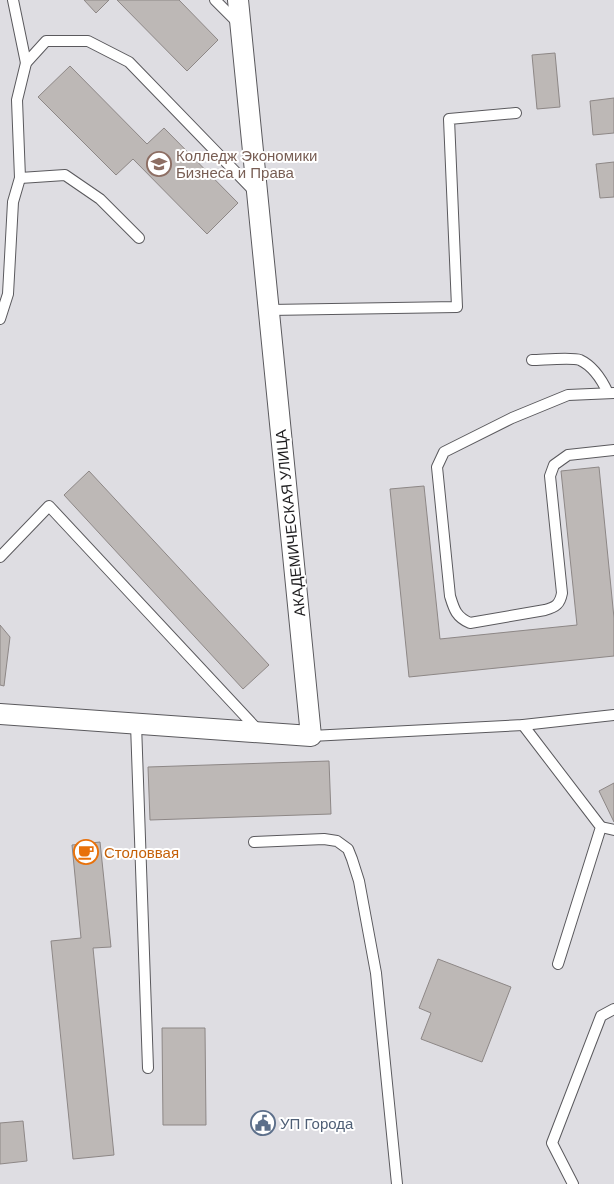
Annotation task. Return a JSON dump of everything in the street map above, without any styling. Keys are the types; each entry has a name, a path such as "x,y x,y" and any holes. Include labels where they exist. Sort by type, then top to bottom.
{"street":[{"name":"АКАДЕМИЧЕСКАЯ УЛИЦА","path":"238,0 311,736"},
{"path":"0,714 311,736"}],"lane":[{"path":"0,320 8,294 13,202 20,178 17,100 26,63 13,0"},
{"path":"215,0 240,25"},
{"path":"26,63 46,41 88,40 129,62 258,195"},
{"path":"269,310 457,307 449,119 516,113"},
{"path":"20,178 65,176 100,199 139,238"},
{"path":"532,360 579,359 589,366 611,393"},
{"path":"611,393 568,395 512,418 444,452 437,467 450,596 454,612 462,620 470,623 555,608 560,602 562,593 550,476 554,465 568,454 614,450"},
{"path":"0,557 49,506 260,732"},
{"path":"311,736 523,725 614,716"},
{"path":"136,724 148,1068"},
{"path":"523,725 601,826 614,830"},
{"path":"558,964 601,826"},
{"path":"254,842 324,839 337,841 348,849 359,881 376,973 397,1184"},
{"path":"573,1184 552,1143 601,1016 614,1009"}],"building":[{"path":"84,0 109,0 96,13"},
{"path":"117,0 179,0 218,40 187,71"},
{"path":"555,53 560,107 537,109 532,55"},
{"path":"70,66 147,144 164,128 238,203 207,234 133,159 116,175 38,97"},
{"path":"614,98 614,133 593,135 590,101"},
{"path":"614,162 614,197 600,198 596,164"},
{"path":"599,467 614,618 614,656 409,677 390,489 424,486 440,639 577,625 561,471"},
{"path":"89,471 269,665 243,689 64,495"},
{"path":"0,625 10,637 4,686 0,685"},
{"path":"329,761 331,814 150,820 148,767"},
{"path":"614,783 614,822 599,791"},
{"path":"100,842 111,947 93,948 114,1155 73,1159 51,941 81,938 72,845"},
{"path":"438,959 511,987 482,1062 421,1039 431,1013 419,1008"},
{"path":"162,1028 205,1028 206,1125 163,1125"},
{"path":"23,1121 27,1161 0,1164 0,1123"}],"place":[{"name":"Колледж Экономики Бизнеса и Права","path":"159,164"},
{"name":"Столоввая","path":"86,852"},
{"name":"УП Города","path":"263,1123"}]}
